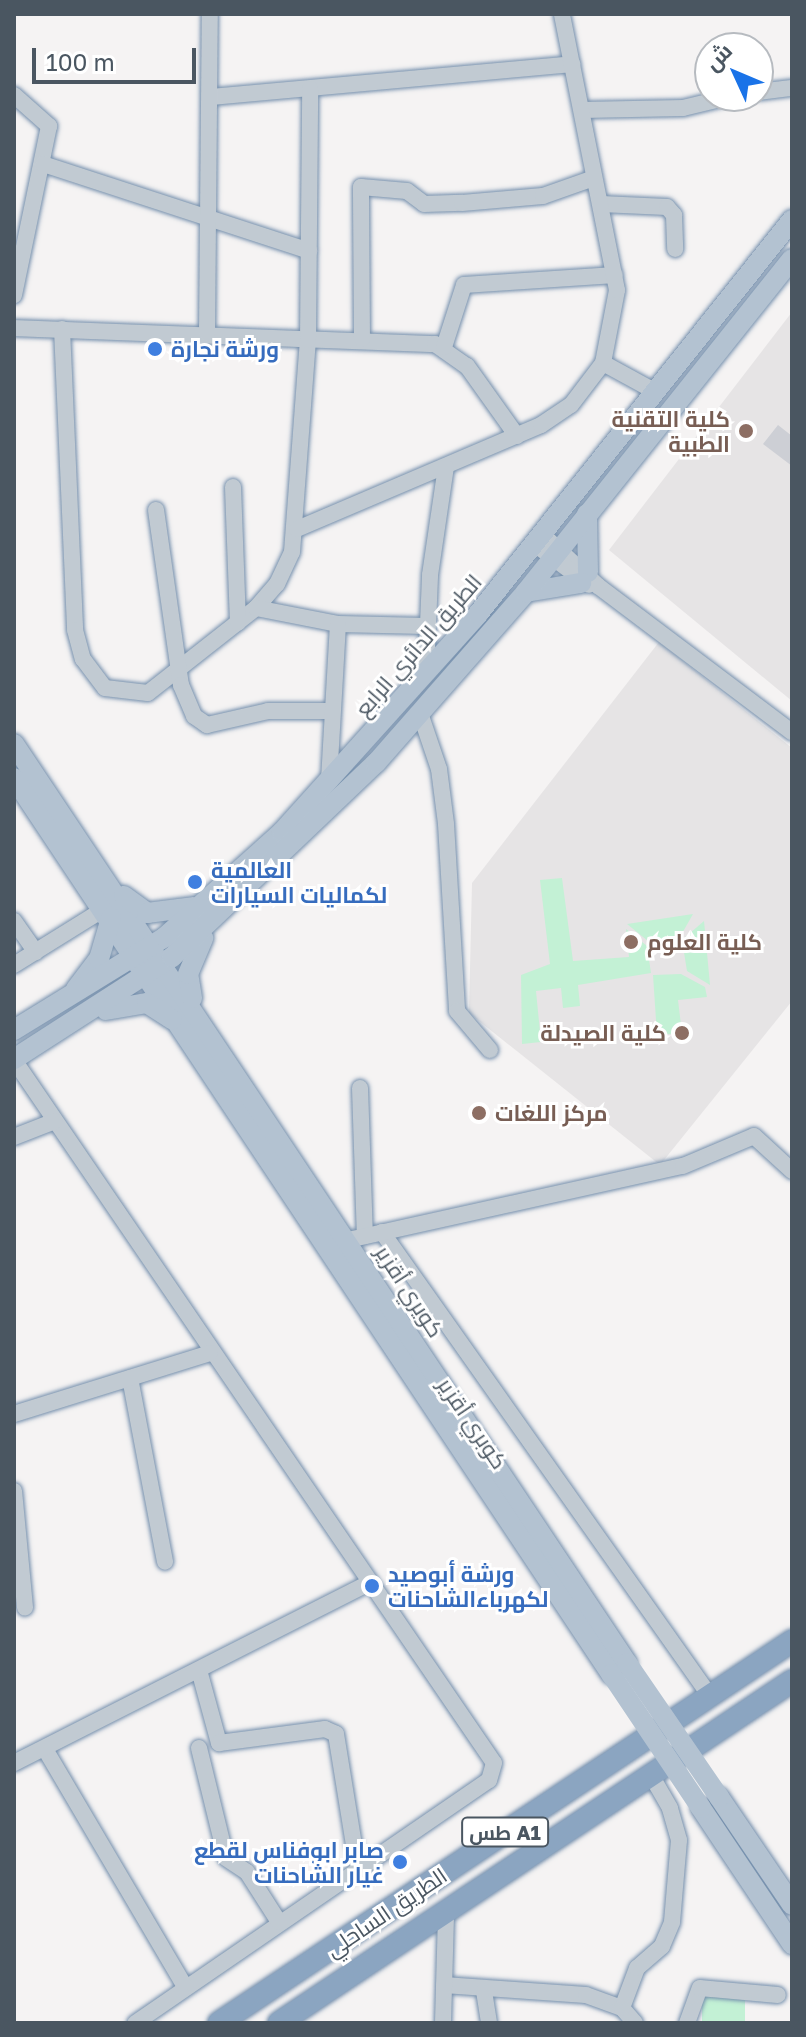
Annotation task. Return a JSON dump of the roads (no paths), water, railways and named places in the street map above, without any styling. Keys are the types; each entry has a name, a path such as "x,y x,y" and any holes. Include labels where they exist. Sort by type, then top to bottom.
{"highway":[{"name":"الطريق الساحلي","path":"219,2023 792,1641"},
{"name":"الطريق الساحلي","path":"279,2023 792,1681"}],"main road":[{"name":"الطريق الدائري الرابع","path":"14,1030 59,1006 144,952 214,895 329,780 540,540 792,220"},
{"name":"الطريق الدائري الرابع","path":"14,1059 156,970 214,920 420,713 526,592 792,259"},
{"path":"526,592 589,581 587,514"},
{"path":"14,744 104,879 144,952"},
{"path":"17,788 108,914 144,952"},
{"path":"104,879 155,915 192,908 214,895"},
{"path":"59,1006 99,959 108,914"},
{"path":"196,1029 188,974 214,920"},
{"name":"كوبري أقزير","path":"144,952 619,1668"},
{"path":"79,1019 147,1003 196,1029"},
{"name":"كويري أقزير","path":"196,1029 356,1238 619,1668"},
{"path":"619,1668 719,1797 792,1905"},
{"path":"619,1668 701,1808 792,1944"}],"street":[{"path":"207,333 210,14"},
{"path":"297,529 517,436 571,405 603,363 616,315 615,275 562,14"},
{"path":"211,97 572,64"},
{"path":"62,329 73,602 83,659 105,688 132,696 179,674 256,608 285,573 297,529 308,340 310,89"},
{"path":"14,95 46,118 43,164 14,295"},
{"path":"582,110 694,105"},
{"path":"43,164 207,215 309,251"},
{"path":"362,339 361,187 407,191 424,204 462,203 543,196 594,178"},
{"path":"601,204 667,207 674,215 675,249"},
{"path":"444,347 464,285 615,275"},
{"path":"14,328 207,333 308,340 362,339 444,347 467,366 517,436"},
{"path":"603,363 656,392"},
{"path":"426,672 426,626 446,467"},
{"path":"233,487 238,623"},
{"path":"156,510 179,674 188,708 207,725 268,711 329,711"},
{"path":"540,540 589,581 792,732"},
{"path":"256,608 338,624 426,626"},
{"path":"329,780 329,711 338,624"},
{"path":"420,713 439,769 446,824 457,1011 490,1050"},
{"path":"14,965 108,914"},
{"path":"14,921 36,952"},
{"path":"14,1059 210,1353 371,1582 494,1771 135,2023"},
{"path":"360,1088 356,1238 683,1166 754,1136 792,1171"},
{"path":"14,1137 55,1121"},
{"path":"382,1232 710,1696"},
{"path":"14,1414 210,1353"},
{"path":"130,1378 165,1562"},
{"path":"14,1491 25,1607"},
{"path":"14,1763 371,1582"},
{"path":"199,1670 219,1743 325,1729 336,1734 354,1845 364,1865"},
{"path":"199,1748 226,1858 247,1872 279,1922"},
{"path":"45,1749 186,1988"},
{"path":"622,2008 637,1968 662,1946 672,1922 679,1840 670,1808 652,1777"},
{"path":"443,2023 446,1913"},
{"path":"444,1985 484,1991 560,1990 622,2008 635,2023"},
{"path":"687,2023 700,1988 778,1995"},
{"path":"484,1991 489,2023"}],"place":[{"name":"ورشة نجارة","path":"155,349"},
{"name":"كلية التقنية الطبية","path":"746,431"},
{"name":"العالمية لكماليات السيارات","path":"195,882"},
{"name":"كلية العلوم","path":"631,942"},
{"name":"كلية الصيدلة","path":"682,1033"},
{"name":"مركز اللغات","path":"479,1113"},
{"name":"ورشة أبوصيد لكهرباءالشاحنات","path":"372,1586"},
{"name":"صابر ابوفناس لقطع غيار الشاحنات","path":"400,1862"}]}
